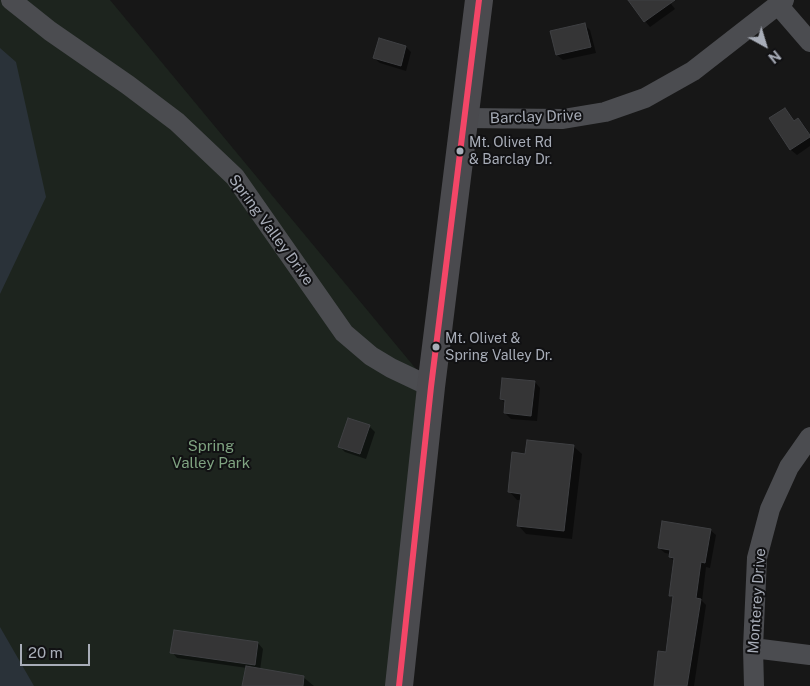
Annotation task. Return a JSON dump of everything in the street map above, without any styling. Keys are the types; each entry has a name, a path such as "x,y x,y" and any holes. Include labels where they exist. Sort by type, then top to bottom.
{"street":[{"name":"Spring Valley Drive","path":"11,0 50,32 128,85 177,122 235,177 344,333 371,356 431,387"},
{"path":"399,686 431,387 479,0"},
{"path":"781,2 810,42"},
{"name":"Barclay Drive","path":"464,118 563,119 605,112 645,98 693,71 781,2"},
{"name":"Monterey Drive","path":"754,686 753,648 757,558 770,509 789,467 810,437"},
{"path":"753,648 810,655"}],"green space":[{"name":"Spring Valley Park","path":"0,0 110,0 431,387 399,686 0,686"}],"shaded area":[{"path":"0,48 16,62 46,197 0,294"},
{"path":"0,627 34,686 0,686"}],"building":[{"path":"628,0 675,0 644,22"},
{"path":"585,23 591,47 556,55 550,31"},
{"path":"379,38 406,46 401,66 373,58"},
{"path":"785,108 794,121 798,118 810,135 810,137 790,150 769,118"},
{"path":"502,378 535,381 531,416 504,413 505,400 500,399"},
{"path":"348,418 370,425 360,454 338,447"},
{"path":"527,440 574,445 564,531 517,526 521,494 508,492 512,452 525,454"},
{"path":"662,521 711,529 705,563 701,562 696,598 701,599 687,686 654,686 658,651 666,652 673,596 669,596 674,558 669,557 670,550 658,548"},
{"path":"174,630 258,642 255,665 170,653"},
{"path":"246,666 304,676 303,686 242,686"}],"transit line":[{"path":"399,686 431,387 479,0"}],"place":[{"name":"Mt. Olivet Rd & Barclay Dr.","path":"460,151"},
{"name":"Mt. Olivet & Spring Valley Dr.","path":"436,347"}]}
